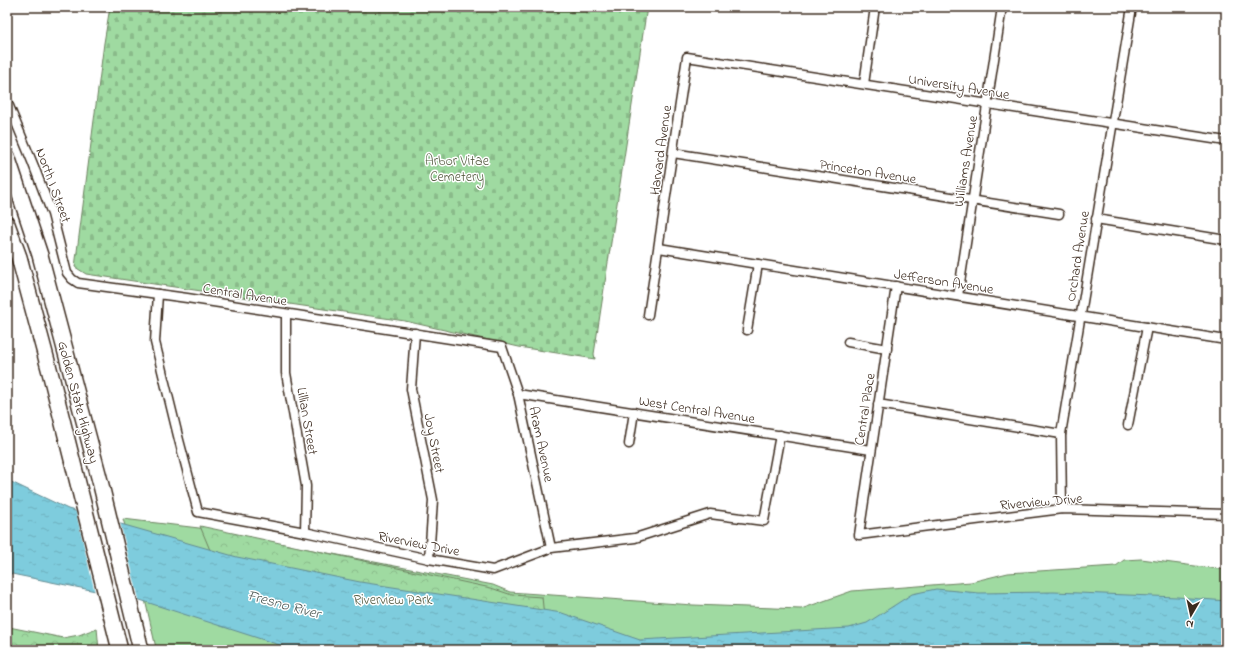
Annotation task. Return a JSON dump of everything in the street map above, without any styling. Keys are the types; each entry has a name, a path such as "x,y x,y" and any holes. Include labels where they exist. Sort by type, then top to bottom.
{"highway":[{"name":"Golden State Highway","path":"7,156 40,255 100,481 141,650"},
{"name":"Golden State Highway","path":"7,224 19,257 78,476 120,650"}],"street":[{"path":"864,84 875,7"},
{"name":"Williams Avenue","path":"958,296 1002,7"},
{"name":"Orchard Avenue","path":"1062,510 1061,434 1132,7"},
{"name":"University Avenue","path":"687,57 1226,141"},
{"name":"Harvard Avenue","path":"648,316 687,57"},
{"name":"North I Street","path":"7,101 52,214 62,250 64,264 67,273 72,280"},
{"name":"Princeton Avenue","path":"673,153 1059,214"},
{"path":"1096,219 1226,240"},
{"name":"Jefferson Avenue","path":"659,248 1226,340"},
{"path":"747,330 758,264"},
{"name":"Central Avenue","path":"72,280 84,285 158,294 415,333"},
{"name":"Central Place","path":"859,535 896,286"},
{"name":"Riverview Drive","path":"158,294 155,342 198,512 305,532 429,559 493,570 551,548 635,538 710,514 764,521 780,435"},
{"name":"Lillian Street","path":"286,314 286,373 306,486 305,532"},
{"path":"1128,424 1147,327"},
{"name":"Aram Avenue","path":"415,333 502,347 518,394 551,548"},
{"name":"Joy Street","path":"415,333 411,390 433,500 429,559"},
{"path":"848,342 887,349"},
{"name":"West Central Avenue","path":"518,394 871,450"},
{"path":"878,404 1061,434"},
{"path":"629,444 634,412"},
{"name":"Riverview Drive","path":"859,535 1062,510 1226,514"}],"green space":[{"name":"Arbor Vitae Cemetery","path":"110,7 647,7 594,354 595,359 519,347 405,321 86,274 75,267"},
{"name":"Riverview Park","path":"123,519 199,528 493,585 510,592 693,605 801,609 852,591 971,582 1008,573 1116,566 1124,560 1141,559 1226,570 1226,650 160,650 156,648 139,573"},
{"name":"Riverview Park","path":"200,526 491,588 512,595 542,597 547,646 210,550"},
{"path":"9,627 63,638 79,635 97,628 99,650 7,650 7,628"}],"water":[{"name":"Fresno River","path":"7,480 68,509 237,557 360,582 562,613 640,640 849,628 867,623 912,594 936,589 979,593 1054,592 1177,597 1226,601 1226,650 295,650 140,600 7,573"}],"pier":[{"path":"75,509 120,522 140,603 95,593"}]}
